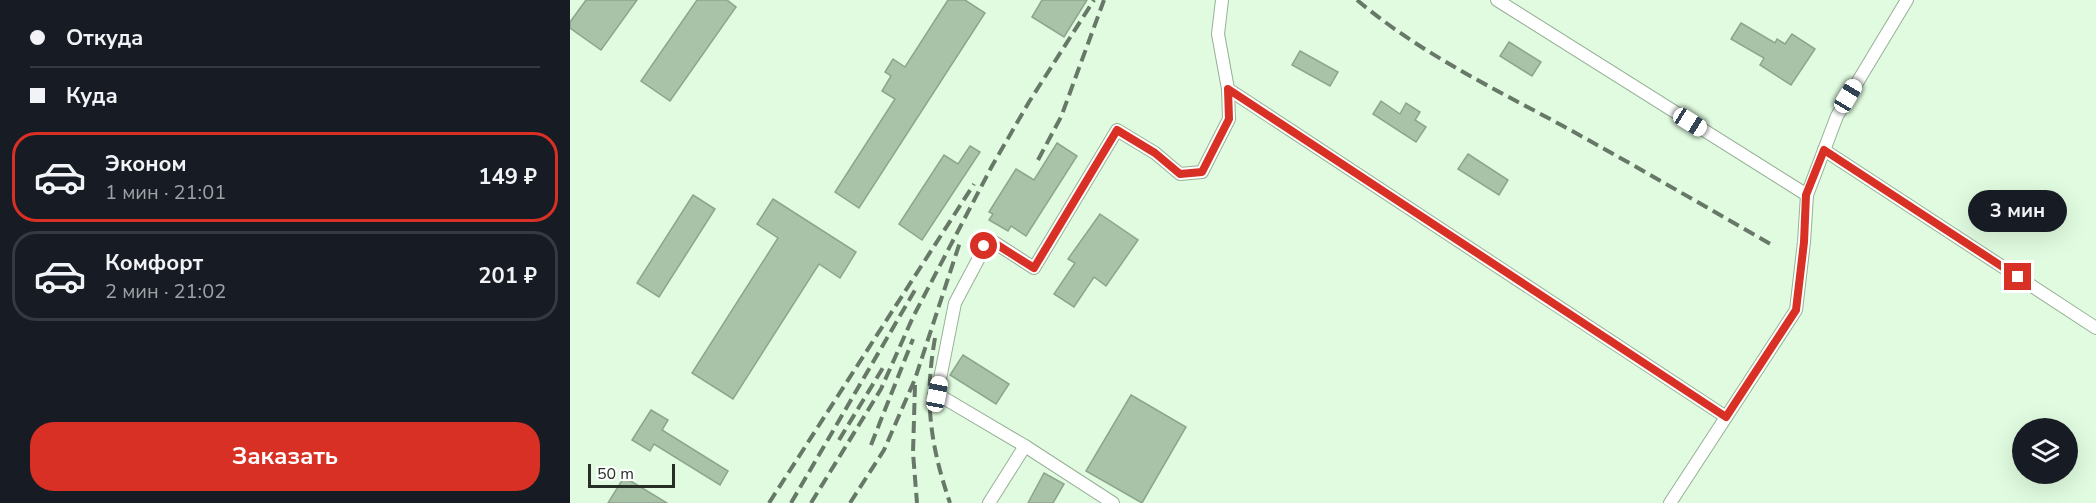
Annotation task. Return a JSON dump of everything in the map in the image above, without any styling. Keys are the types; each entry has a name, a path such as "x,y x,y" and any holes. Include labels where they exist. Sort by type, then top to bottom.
{"lane":[{"path":"1113,503 1025,446 937,394 955,303 988,239 1034,268 1117,130 1155,153 1180,174 1202,172 1229,119 1228,89 1218,34 1222,0"},
{"path":"1497,0 1806,195"},
{"path":"1670,503 1796,310 1804,242 1806,195 1836,116 1907,0"},
{"path":"1228,89 1726,417"},
{"path":"1824,150 2096,328"},
{"path":"989,503 1025,446"}],"building":[{"path":"586,0 637,0 601,50 570,28 570,22"},
{"path":"697,0 727,0 736,7 670,101 641,81"},
{"path":"948,0 965,0 985,13 859,208 835,192 895,99 882,91 891,76 885,72 893,59 905,67"},
{"path":"1042,0 1087,0 1064,37 1032,17"},
{"path":"1741,23 1775,43 1777,39 1785,44 1792,34 1815,49 1791,85 1760,65 1764,58 1731,39"},
{"path":"1509,42 1541,62 1532,76 1500,56"},
{"path":"1300,51 1338,72 1330,86 1292,65"},
{"path":"1381,101 1400,114 1406,103 1420,112 1415,120 1426,127 1416,142 1373,114"},
{"path":"1057,143 1077,156 1026,236 1011,226 1008,231 989,220 993,214 989,212 1016,169 1034,180"},
{"path":"970,146 980,152 922,240 899,224 944,155 958,164"},
{"path":"1468,154 1508,180 1499,195 1458,169"},
{"path":"693,195 715,209 659,297 637,283"},
{"path":"773,199 856,252 840,278 819,264 733,399 692,373 778,238 757,224"},
{"path":"1100,214 1138,240 1106,286 1094,277 1074,307 1054,294 1075,263 1068,259"},
{"path":"963,355 1009,384 996,404 950,375"},
{"path":"1131,395 1186,427 1142,503 1086,471"},
{"path":"651,410 668,420 662,430 728,471 720,485 654,444 650,451 632,440"},
{"path":"1044,473 1064,484 1053,503 1028,503"},
{"path":"624,477 667,503 608,503"}],"railway":[{"path":"811,503 881,389 913,317 992,166 1029,102 1094,0"},
{"path":"1038,160 1061,117 1104,0"},
{"path":"1357,0 1431,53 1774,246"},
{"path":"769,503 974,184"},
{"path":"850,503 884,450 915,379 960,242"},
{"path":"791,503 915,290"},
{"path":"935,338 930,382 931,422 938,461 950,503"},
{"path":"871,445 913,339"},
{"path":"839,440 884,366"},
{"path":"915,385 913,453 917,503"}],"route":[{"path":"984,246 988,239 1034,268 1117,130 1155,153 1180,174 1202,172 1229,119 1228,89 1726,417 1796,310 1804,242 1806,195 1824,150 2018,277"}]}
